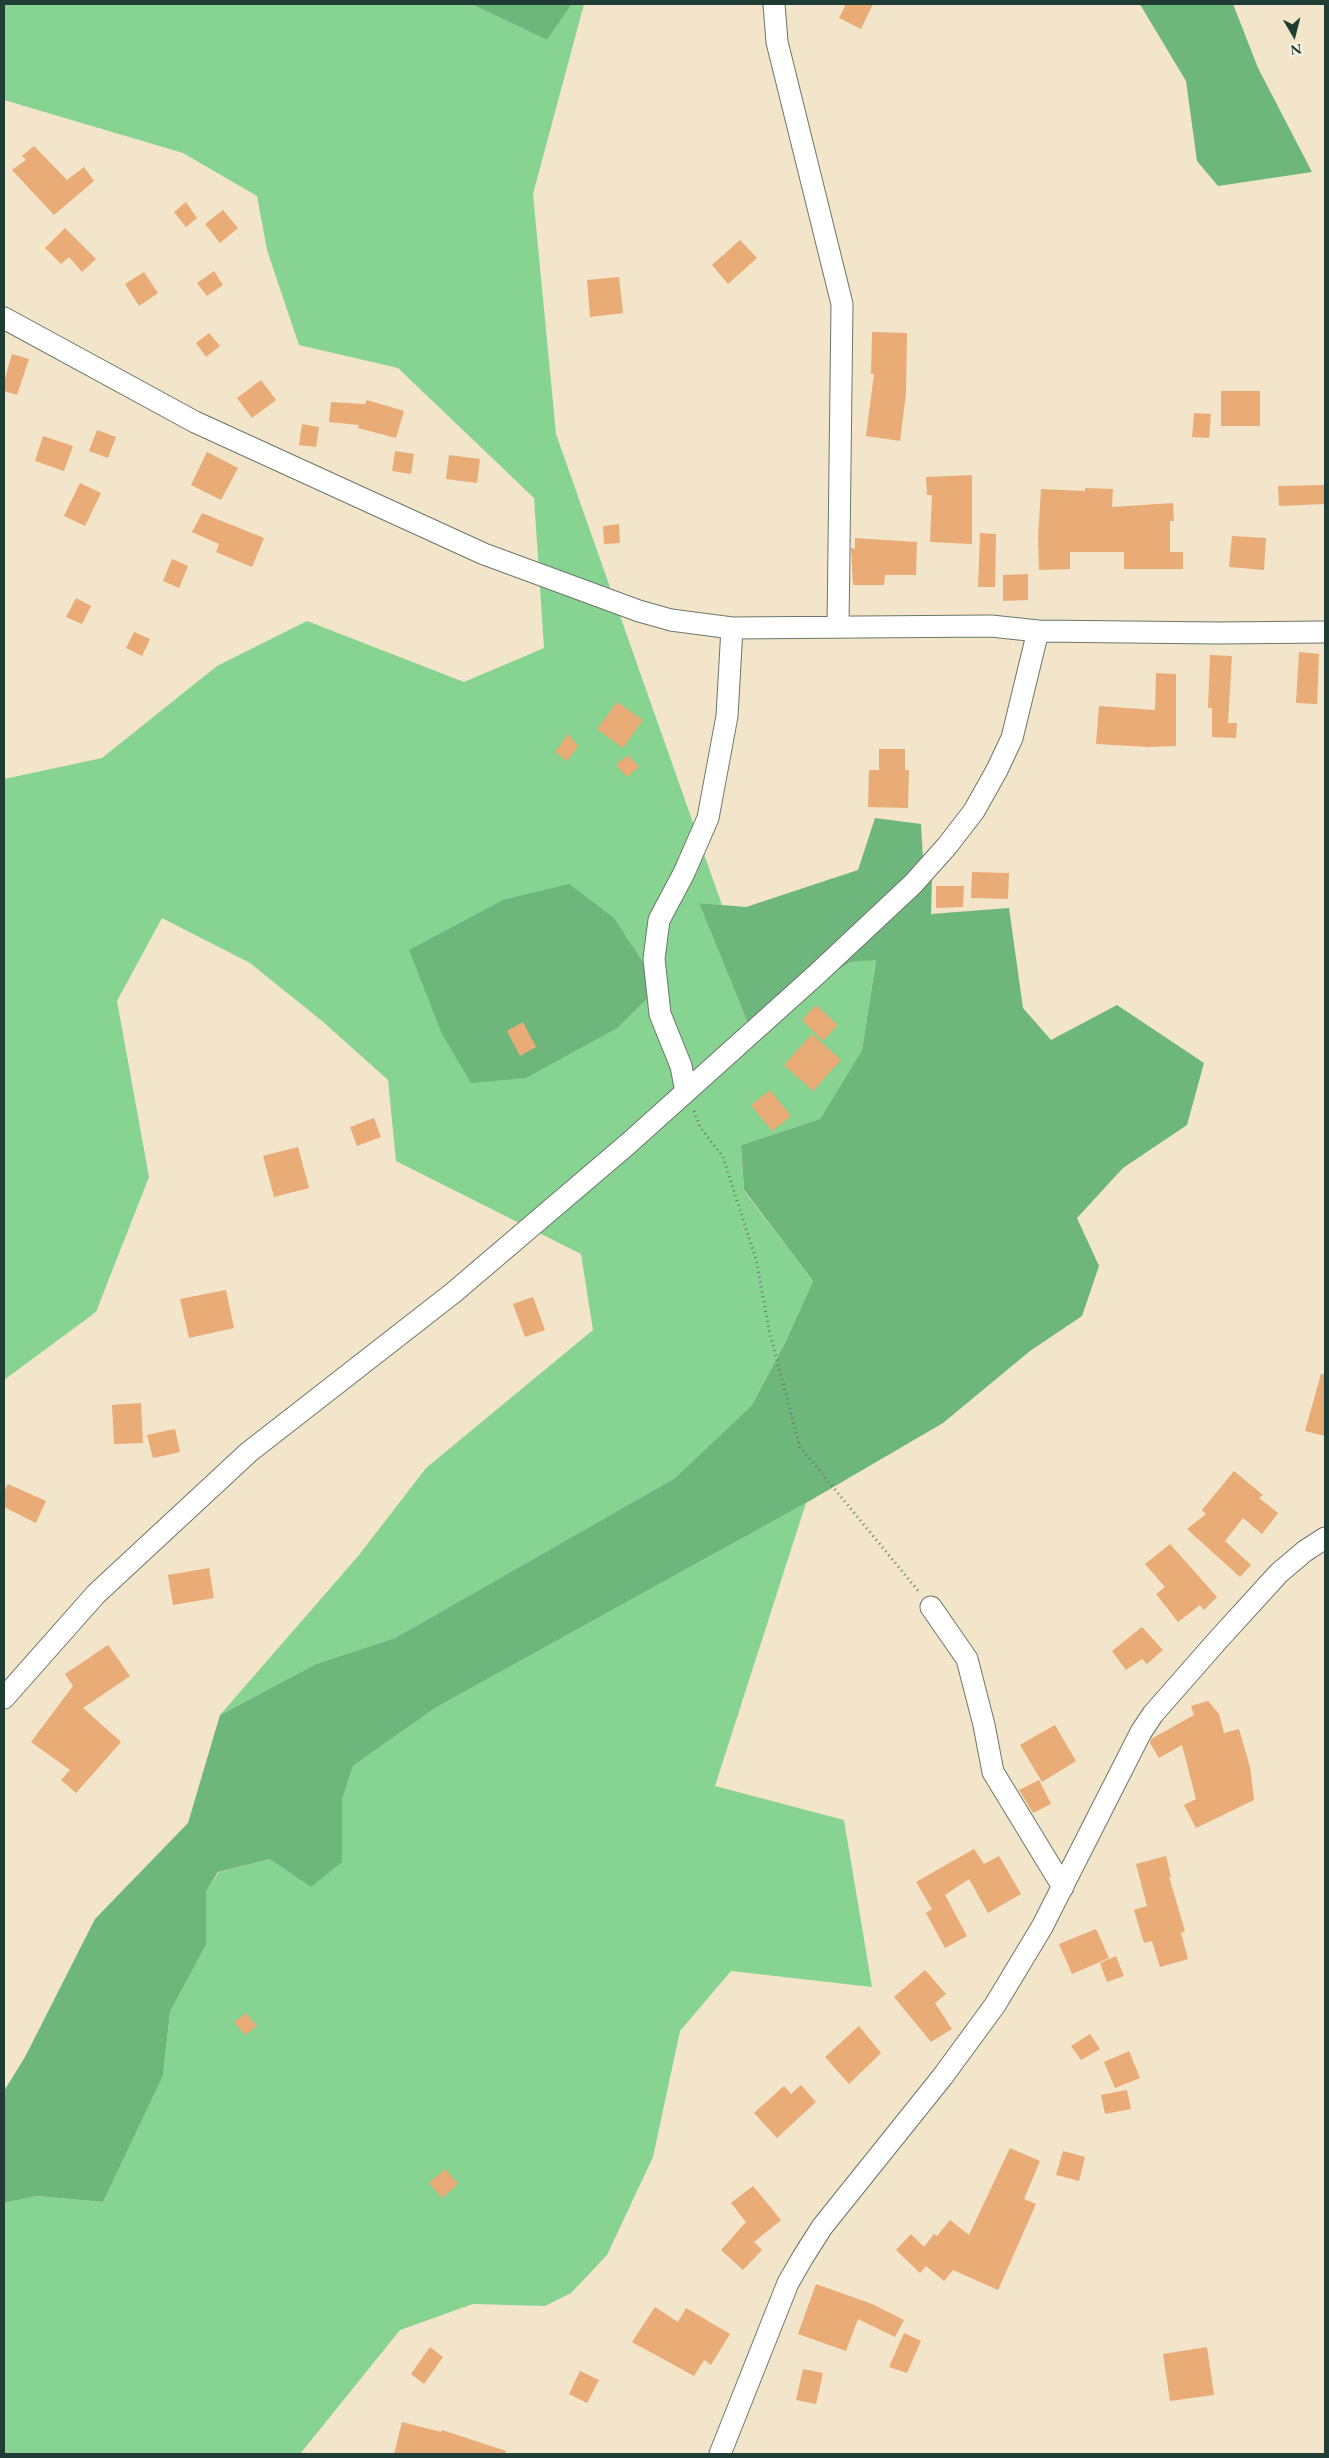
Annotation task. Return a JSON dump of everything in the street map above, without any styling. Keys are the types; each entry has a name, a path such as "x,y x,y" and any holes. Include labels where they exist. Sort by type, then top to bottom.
{"street":[{"path":"774,4 777,42 842,304 838,627"},
{"path":"4,318 196,422 484,554 639,612 671,620 732,628 990,626 1038,631 1325,632"},
{"path":"686,1092 681,1066 660,1014 654,959 659,920 684,872 708,818 727,716 732,628"},
{"path":"4,1698 96,1594 249,1452 453,1293 686,1092 818,974 906,891 948,846 974,811 998,770 1012,738 1038,631"},
{"path":"720,2454 784,2293 803,2257 822,2227 972,2038 1004,1990 1063,1887 1132,1749 1154,1714 1280,1573 1305,1551 1325,1538"},
{"path":"931,1607 967,1659 993,1772 1063,1887"}],"path":[{"path":"686,1092 700,1127 723,1157 756,1259 769,1330 800,1446 931,1607"}],"green space":[{"path":"4,4 471,4 547,40 572,4 584,4 533,194 556,434 722,905 699,903 749,1026 790,998 851,962 876,959 862,1050 820,1119 741,1145 744,1191 813,1281 786,1341 752,1405 675,1478 395,1638 316,1664 220,1715 359,1555 426,1468 593,1330 581,1254 396,1161 388,1080 322,1021 250,963 162,918 117,1001 149,1177 96,1312 4,1380 4,779 102,758 217,666 307,621 464,682 544,648 534,498 398,368 299,345 267,250 257,196 183,153 4,100"},
{"path":"471,4 572,4 547,40"},
{"path":"1138,4 1233,4 1258,68 1312,172 1218,186 1197,161 1186,81"},
{"path":"875,818 921,824 923,859 932,878 931,914 1009,908 1023,1008 1051,1040 1117,1005 1204,1063 1187,1125 1123,1168 1077,1218 1099,1266 1082,1316 1030,1351 943,1423 806,1503 435,1708 353,1766 342,1800 342,1862 311,1887 270,1859 218,1872 206,1892 206,1945 170,2012 163,2076 103,2202 37,2196 4,2203 4,2091 25,2057 95,1919 188,1823 220,1715 316,1664 395,1638 675,1478 752,1405 786,1341 813,1281 744,1190 741,1145 820,1119 862,1050 876,960 851,962 790,998 749,1026 699,903 746,907 858,870"},
{"path":"569,884 614,918 659,987 617,1028 526,1078 471,1083 442,1034 409,950 503,900"},
{"path":"806,1503 715,1786 844,1820 872,1987 731,1971 680,2031 653,2157 607,2255 571,2293 545,2306 473,2304 400,2330 300,2454 4,2454 4,2203 37,2196 103,2202 163,2076 170,2012 206,1945 206,1892 219,1872 270,1859 342,1862 342,1800 353,1766 435,1708"}],"building":[{"path":"846,4 873,4 861,29 839,18"},
{"path":"34,146 67,180 84,167 94,181 54,215 12,170 26,160 22,156"},
{"path":"186,202 197,218 186,227 174,212"},
{"path":"223,210 238,228 220,243 205,224"},
{"path":"65,228 96,259 82,272 69,257 61,264 45,248"},
{"path":"740,240 757,258 728,284 712,265"},
{"path":"214,271 223,285 207,296 197,283"},
{"path":"144,272 158,293 139,306 125,284"},
{"path":"619,277 623,313 590,317 587,280"},
{"path":"872,332 907,333 906,393 900,441 866,436 874,374 871,374"},
{"path":"209,333 220,346 206,357 196,343"},
{"path":"12,354 29,359 17,395 4,391 4,382"},
{"path":"261,380 276,400 252,418 237,398"},
{"path":"1221,391 1260,391 1260,426 1221,426"},
{"path":"367,400 404,411 396,438 358,428 359,425 329,422 331,402 365,404"},
{"path":"1194,413 1211,414 1209,438 1192,437"},
{"path":"302,424 319,427 316,447 299,445"},
{"path":"97,430 116,437 108,458 89,451"},
{"path":"43,436 73,446 64,471 35,461"},
{"path":"395,451 414,454 411,474 392,471"},
{"path":"207,452 238,468 221,500 191,485"},
{"path":"449,455 480,459 477,483 446,479"},
{"path":"972,475 972,544 930,542 932,495 927,495 926,477"},
{"path":"80,483 101,493 85,526 64,516"},
{"path":"1324,485 1325,504 1279,506 1278,486"},
{"path":"1085,488 1113,489 1112,507 1173,503 1174,521 1170,521 1170,552 1183,552 1183,569 1124,569 1124,552 1070,552 1070,569 1039,570 1038,537 1041,489 1085,491"},
{"path":"202,513 264,538 252,567 216,552 219,544 192,532"},
{"path":"619,524 620,543 604,544 603,526"},
{"path":"980,533 996,534 995,587 978,587"},
{"path":"1232,536 1266,538 1264,570 1229,567"},
{"path":"855,538 917,542 916,575 885,575 884,585 853,585 851,548 855,549"},
{"path":"172,559 188,566 179,588 163,581"},
{"path":"1028,574 1028,600 1003,601 1003,575"},
{"path":"76,598 91,606 82,624 66,617"},
{"path":"134,632 150,639 142,656 126,648"},
{"path":"1299,652 1319,654 1317,704 1296,703"},
{"path":"1210,655 1232,656 1228,723 1237,723 1236,738 1212,737 1212,708 1208,708"},
{"path":"1156,673 1176,674 1176,746 1148,747 1096,744 1099,706 1155,710"},
{"path":"617,702 643,720 623,748 597,729"},
{"path":"568,734 578,746 567,761 555,752"},
{"path":"879,749 905,749 905,770 909,770 908,808 868,807 869,770 879,770"},
{"path":"628,755 639,767 627,777 616,765"},
{"path":"972,872 1009,873 1008,899 971,898"},
{"path":"936,886 964,886 963,907 936,908"},
{"path":"816,1005 838,1025 823,1041 802,1020"},
{"path":"523,1022 536,1047 520,1056 507,1031"},
{"path":"812,1034 841,1060 813,1091 784,1065"},
{"path":"770,1090 791,1116 772,1131 751,1105"},
{"path":"374,1118 381,1137 357,1146 350,1127"},
{"path":"298,1147 309,1188 274,1197 263,1156"},
{"path":"226,1290 234,1328 189,1338 180,1299"},
{"path":"533,1297 545,1330 525,1337 513,1304"},
{"path":"1321,1374 1325,1374 1325,1436 1305,1431"},
{"path":"141,1403 143,1443 114,1444 112,1405"},
{"path":"175,1429 180,1452 153,1458 147,1435"},
{"path":"1234,1471 1263,1495 1259,1498 1278,1513 1262,1534 1243,1518 1225,1541 1251,1565 1240,1577 1187,1529 1206,1514 1202,1510"},
{"path":"8,1484 46,1501 36,1523 4,1507 4,1491"},
{"path":"1170,1544 1217,1597 1204,1610 1200,1605 1178,1622 1156,1594 1165,1587 1145,1564"},
{"path":"209,1568 214,1598 173,1605 168,1575"},
{"path":"1142,1627 1163,1650 1147,1664 1142,1659 1126,1670 1112,1651"},
{"path":"108,1645 130,1676 83,1708 121,1742 76,1793 61,1780 70,1770 31,1742 73,1686 65,1674"},
{"path":"1208,1701 1219,1714 1224,1733 1239,1729 1250,1767 1254,1800 1196,1828 1184,1805 1196,1799 1182,1745 1159,1758 1150,1743 1151,1739 1194,1715 1191,1706"},
{"path":"1055,1725 1076,1761 1042,1782 1020,1745"},
{"path":"1039,1780 1051,1804 1033,1813 1019,1790"},
{"path":"974,1849 984,1864 999,1856 1021,1894 988,1913 969,1879 945,1895 967,1936 945,1948 926,1913 932,1909 916,1882"},
{"path":"1166,1856 1171,1877 1169,1877 1185,1931 1181,1933 1188,1959 1160,1967 1152,1941 1144,1943 1134,1910 1147,1906 1136,1864"},
{"path":"1096,1929 1109,1958 1072,1974 1059,1944"},
{"path":"1116,1956 1124,1976 1107,1982 1100,1963"},
{"path":"925,1970 946,1994 935,2003 952,2029 931,2042 894,1997"},
{"path":"246,2013 257,2026 245,2035 234,2022"},
{"path":"859,2026 881,2053 849,2084 825,2057"},
{"path":"1090,2034 1100,2049 1081,2060 1071,2046"},
{"path":"1129,2051 1140,2078 1115,2088 1104,2062"},
{"path":"801,2085 816,2102 777,2138 754,2113 784,2086 791,2094"},
{"path":"1127,2090 1131,2109 1105,2114 1101,2095"},
{"path":"1010,2148 1040,2161 1024,2199 1036,2204 998,2290 953,2270 944,2281 926,2266 920,2273 896,2250 911,2234 924,2247 934,2234 937,2236 950,2220 969,2235"},
{"path":"1063,2151 1085,2157 1079,2181 1056,2175"},
{"path":"445,2169 458,2184 442,2198 429,2183"},
{"path":"753,2186 781,2220 754,2242 762,2250 743,2270 721,2250 746,2222 731,2203"},
{"path":"816,2284 872,2304 904,2320 895,2337 858,2319 846,2351 798,2334"},
{"path":"655,2307 678,2322 686,2308 730,2334 711,2365 704,2360 694,2376 632,2342"},
{"path":"904,2333 921,2341 907,2373 889,2367"},
{"path":"430,2347 443,2357 424,2384 411,2374"},
{"path":"1207,2347 1214,2395 1170,2401 1163,2354"},
{"path":"803,2369 823,2373 816,2404 796,2400"},
{"path":"580,2371 599,2380 587,2403 569,2394"},
{"path":"402,2422 441,2432 442,2430 506,2451 505,2454 394,2454"}]}
